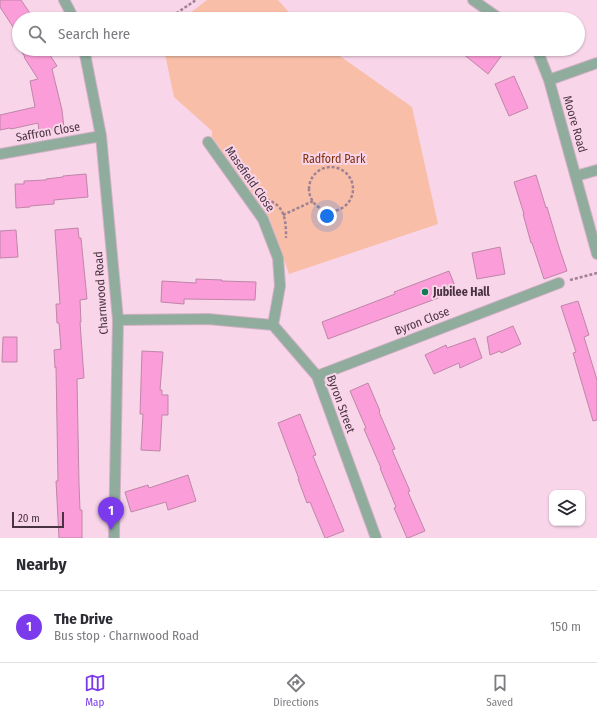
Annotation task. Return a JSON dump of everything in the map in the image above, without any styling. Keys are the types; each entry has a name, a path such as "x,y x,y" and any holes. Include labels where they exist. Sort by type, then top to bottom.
{"street":[{"path":"64,0 70,12"},
{"path":"472,0 490,12"},
{"name":"Charnwood Road","path":"85,56 101,136 118,320 114,538"},
{"name":"Moore Road","path":"539,56 548,80 576,176 597,254"},
{"path":"548,80 597,63"},
{"name":"Saffron Close","path":"0,154 101,136"},
{"name":"Masefield Close","path":"208,142 263,219 277,254 280,286 273,325"},
{"path":"576,176 597,170"},
{"name":"Byron Close","path":"317,376 559,283"},
{"path":"118,320 208,319 273,325"},
{"name":"Byron Street","path":"273,325 317,376 376,538"}],"path":[{"path":"178,12 196,0"},
{"path":"326,168 336,168 346,173 352,180 352,198 347,205 340,210 322,210 313,201 309,190 311,180 318,171 326,168"},
{"path":"283,215 313,201"},
{"path":"559,283 597,273"}],"green space":[{"path":"207,0 278,0 289,12 191,12"},
{"name":"Radford Park","path":"165,56 340,56 412,107 438,224 289,274 269,217 212,137 212,131 174,97"}],"building":[{"path":"0,0 21,0 29,12 12,12 12,25 0,7"},
{"path":"51,56 57,66 52,69 62,110 64,128 39,132 38,123 0,130 0,115 35,107 30,81 38,79 25,57"},
{"path":"466,56 501,56 488,74"},
{"path":"514,76 528,108 509,116 495,84"},
{"path":"86,174 88,197 54,200 54,204 16,208 15,184 24,184 24,181 46,180 63,176"},
{"path":"536,175 567,271 544,279 531,243 514,182"},
{"path":"78,228 79,238 81,238 87,299 80,300 84,378 77,379 79,484 80,510 82,510 82,538 59,538 56,481 58,481 56,367 55,368 54,350 61,349 56,304 60,304 55,230"},
{"path":"16,230 18,257 0,258 0,231"},
{"path":"500,247 505,274 477,279 472,253"},
{"path":"449,271 457,291 328,339 322,322 395,294 394,292"},
{"path":"196,279 256,282 255,300 184,299 184,304 161,302 162,281 196,283"},
{"path":"578,301 589,335 584,337 597,380 597,420 593,421 573,353 576,352 561,306"},
{"path":"513,326 521,344 501,353 500,351 490,355 487,337"},
{"path":"3,337 17,337 17,362 2,362"},
{"path":"475,338 482,358 460,368 459,363 434,374 425,355 446,345 447,348"},
{"path":"142,351 163,352 160,390 162,390 162,395 168,395 168,415 162,415 160,451 141,450 143,414 140,414"},
{"path":"368,383 395,449 392,450 410,491 408,492 425,531 408,538 394,508 396,507 364,429 366,428 350,391"},
{"path":"300,414 316,455 313,456 344,531 326,538 310,502 307,503 278,423"},
{"path":"188,475 196,501 168,510 166,502 131,512 125,492 148,485 149,488"}],"place":[{"name":"Jubilee Hall","path":"425,292"},
{"name":"The Drive","path":"111,530"}]}
